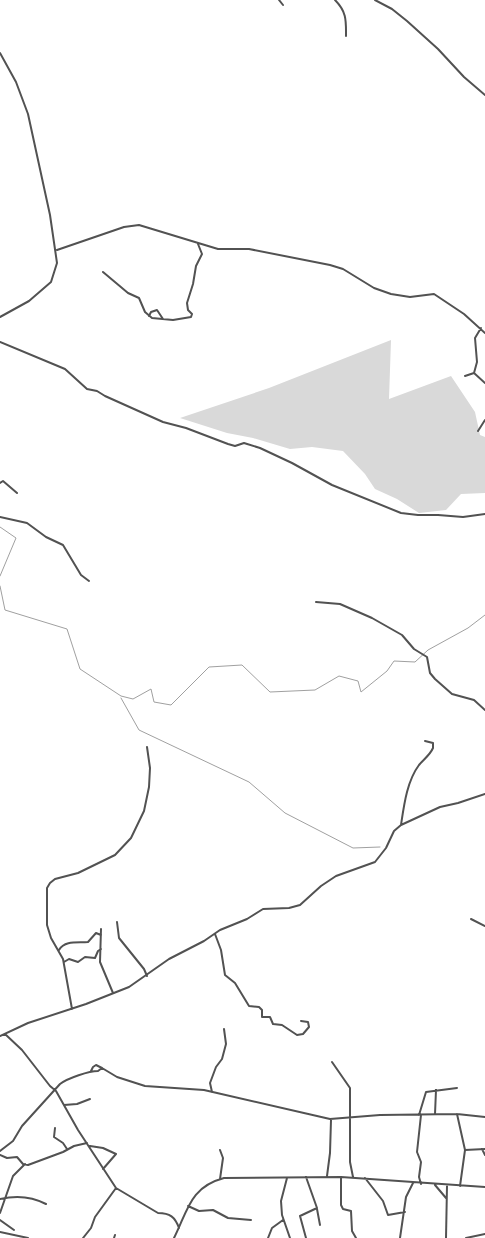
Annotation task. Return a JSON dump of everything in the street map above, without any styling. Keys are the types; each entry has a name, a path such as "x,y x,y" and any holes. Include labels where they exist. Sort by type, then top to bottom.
{"street":[{"path":"279,0 283,5"},
{"path":"335,0 344,11 347,21 346,36"},
{"path":"375,0 379,1 408,21 438,49 464,77 485,95"},
{"path":"0,53 25,102 57,250 57,266 52,281 29,301 0,317"},
{"path":"57,250 134,224 154,228 178,238 218,249 249,249 330,265 343,269 374,288 391,294 410,297 434,294 481,328 485,333"},
{"path":"103,272 128,293 139,298 144,312 149,316 163,319 179,319 192,315 187,303 192,289 196,266 202,254 197,243"},
{"path":"149,316 151,312 157,310 163,319"},
{"path":"474,373 477,362 475,338 481,328"},
{"path":"0,342 65,369 87,389 97,391 163,422 181,426 235,446 242,443 258,448 292,463 332,485 401,513 463,517 485,514"},
{"path":"465,376 474,373"},
{"path":"474,373 485,383"},
{"path":"478,431 485,420"},
{"path":"0,483 3,481 17,493"},
{"path":"0,517 27,522 46,537 63,545 81,575 88,581"},
{"path":"316,602 335,603 345,606 372,618 402,635 414,650 427,657 430,673 435,680 454,695 471,699 485,710"},
{"path":"401,825 406,795 412,778 418,766 433,748 432,743 425,741"},
{"path":"72,1009 64,962 59,950 51,938 47,925 47,888 55,879 78,873 115,855 131,838 144,811 149,787 150,768 146,747"},
{"path":"0,1036 33,1021 72,1009 133,984 169,959 266,908 289,908 300,905 321,886 336,876 374,862 386,848 394,831 401,825 440,807 485,794"},
{"path":"471,919 485,926"},
{"path":"116,922 119,938 144,969 146,976"},
{"path":"101,929 100,964 113,993"},
{"path":"59,950 62,946 73,942 88,942 96,932 101,934"},
{"path":"215,934 221,950 224,973 235,983 249,1006 259,1007 262,1010 262,1017 269,1016 273,1024 282,1025 297,1035 303,1034 309,1027 308,1022 301,1021"},
{"path":"64,962 69,959 80,962 86,957 94,959 101,949"},
{"path":"212,1092 210,1083 216,1067 222,1058 226,1044 224,1029"},
{"path":"5,1034 22,1050 54,1089 116,1188 158,1213 164,1212 174,1217 179,1228"},
{"path":"332,1062 350,1088 350,1162 353,1177"},
{"path":"91,1071 96,1065 117,1077 145,1086 196,1089 330,1120 380,1115 457,1114 485,1117"},
{"path":"0,1151 13,1141 22,1126 54,1089 67,1079 91,1071 98,1071 102,1068"},
{"path":"421,1184 419,1177 422,1162 417,1152 420,1115 426,1092 457,1088"},
{"path":"435,1114 436,1090"},
{"path":"51,1094 59,1096"},
{"path":"64,1105 77,1104 90,1099"},
{"path":"457,1114 465,1150 460,1186"},
{"path":"327,1176 330,1153 330,1120"},
{"path":"55,1128 54,1137 63,1142 67,1149"},
{"path":"0,1213 12,1176 25,1164 46,1159 67,1149 87,1143"},
{"path":"90,1146 103,1148 116,1154 104,1169"},
{"path":"465,1150 484,1149 485,1155"},
{"path":"220,1150 223,1158 220,1179"},
{"path":"0,1155 8,1158 17,1156 25,1164"},
{"path":"174,1238 188,1206 200,1189 208,1183 220,1179 327,1176 447,1186 485,1187"},
{"path":"287,1177 281,1197 283,1220 290,1238"},
{"path":"306,1177 317,1209 320,1225"},
{"path":"341,1177 341,1205 343,1209 351,1211 352,1231 356,1238"},
{"path":"365,1178 383,1201 388,1215 405,1212"},
{"path":"400,1238 408,1193 413,1183"},
{"path":"435,1185 447,1199"},
{"path":"446,1238 447,1186"},
{"path":"83,1238 91,1228 95,1217 116,1188"},
{"path":"0,1199 32,1197 46,1204"},
{"path":"188,1206 199,1211 213,1210 228,1218 251,1220"},
{"path":"306,1238 300,1216 317,1209"},
{"path":"0,1220 14,1230"},
{"path":"268,1238 272,1228 283,1220"},
{"path":"0,1232 28,1238"},
{"path":"466,1238 485,1234"}],"shaded area":[{"path":"391,340 389,399 451,376 475,412 480,435 485,437 485,493 461,494 446,510 419,513 397,499 375,489 365,474 343,451 312,447 290,449 253,438 227,433 180,418 269,388"}],"waterway":[{"path":"0,527 16,538 0,576"},
{"path":"0,586 5,610 67,629 80,669 121,696 133,699 151,689 154,702 171,705 209,667 242,665 270,692 315,690 339,676 358,681 361,692 387,671 394,661 415,662 428,650 468,628 485,615"},
{"path":"121,698 139,730 249,782 285,813 353,848 380,847"}]}
